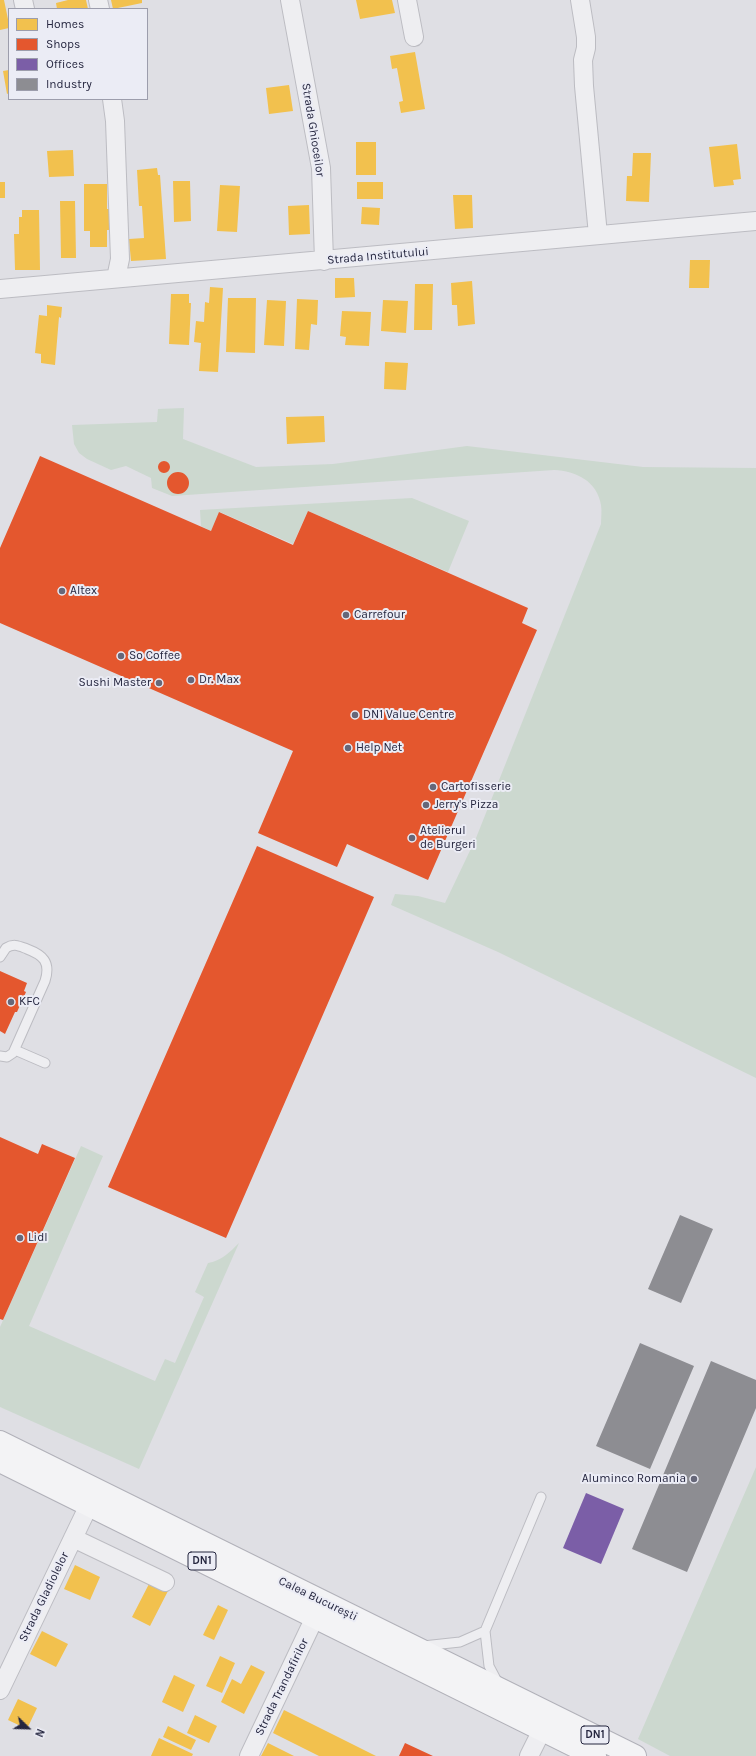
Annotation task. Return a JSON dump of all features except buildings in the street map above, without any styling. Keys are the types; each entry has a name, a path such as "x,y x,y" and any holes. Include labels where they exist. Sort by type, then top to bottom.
{"highway":[{"path":"0,1429 66,1463 87,1478 94,1497"},
{"name":"Calea București","path":"0,1442 94,1497 315,1617 595,1756"},
{"name":"Calea București","path":"0,1461 94,1497 415,1646 635,1756"}],"street":[{"name":"Strada Ghioceilor","path":"290,0 321,168 324,261"},
{"path":"407,0 414,37"},
{"path":"580,0 586,38 586,48 583,60 584,86 598,235"},
{"path":"112,100 120,259 116,278"},
{"name":"Strada Institutului","path":"0,289 324,261 756,220"},
{"name":"Strada Gladiolelor","path":"0,1690 94,1497"},
{"path":"73,1538 165,1582"},
{"name":"Strada Trandafirilor","path":"249,1756 315,1617"},
{"path":"529,1756 542,1730"}],"lane":[{"path":"0,957 6,948 15,945 39,954 44,960 47,968 45,981 11,1056 0,1056"},
{"path":"14,1050 45,1063"},
{"path":"505,1691 495,1680 489,1666 485,1631 541,1497"},
{"path":"415,1646 460,1642 485,1631"}],"shaded area":[{"path":"184,408 183,439 256,467 333,464 467,446 643,467 756,468 756,1078 498,952 391,905 395,894 418,896 445,903 476,838 601,524 601,505 599,497 590,484 577,475 554,470 172,496 152,488 151,478 126,466 111,470 87,459 79,453 74,444 72,425 157,422 158,409"},
{"path":"412,498 469,521 448,572 308,511 293,544 220,512 211,531 201,526 200,510"},
{"path":"81,1146 103,1156 29,1326 155,1381 165,1359 175,1363 204,1297 195,1292 208,1263 213,1262 229,1253 239,1243 139,1469 0,1407 0,1327"},
{"path":"756,1467 756,1756 670,1756 638,1739"}],"place":[{"name":"Altex","path":"62,591"},
{"name":"Carrefour","path":"346,615"},
{"name":"So Coffee","path":"121,656"},
{"name":"Dr. Max","path":"191,680"},
{"name":"Sushi Master","path":"159,683"},
{"name":"DN1 Value Centre","path":"355,715"},
{"name":"Help Net","path":"348,748"},
{"name":"Cartofisserie","path":"433,787"},
{"name":"Jerry's Pizza","path":"426,805"},
{"name":"Atelierul de Burgeri","path":"412,838"},
{"name":"KFC","path":"11,1002"},
{"name":"Lidl","path":"20,1238"},
{"name":"Aluminco Romania","path":"694,1479"}]}
